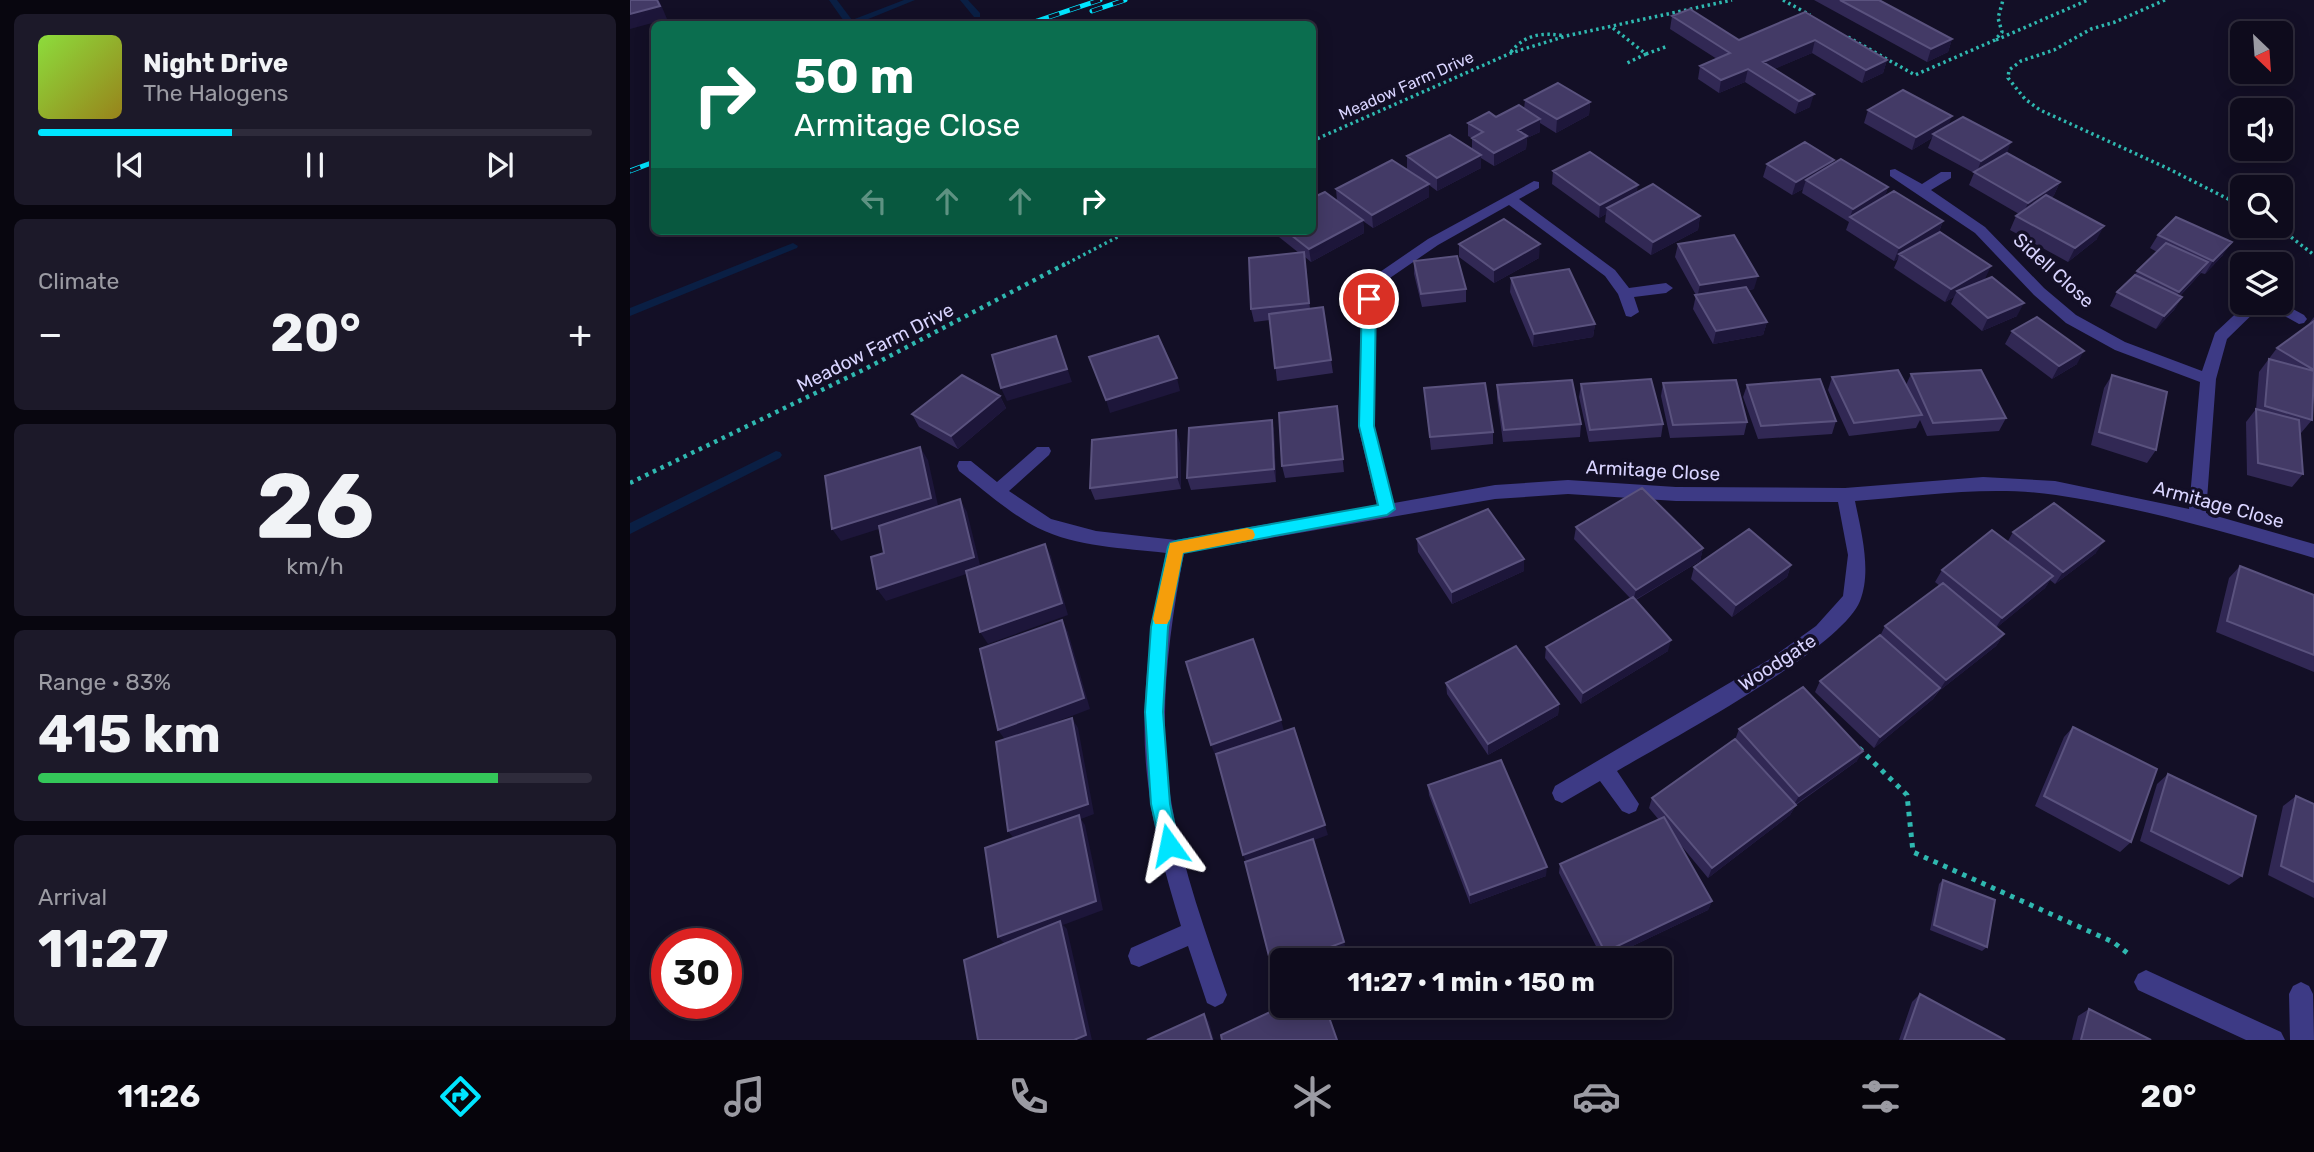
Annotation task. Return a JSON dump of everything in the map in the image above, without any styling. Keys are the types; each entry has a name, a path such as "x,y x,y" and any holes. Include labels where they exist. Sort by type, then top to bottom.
{"street":[{"name":"Sidell Close","path":"1895,173 1963,216 2070,318 2112,342 2208,379"},
{"path":"1921,190 1946,175"},
{"path":"1387,509 1366,426 1369,299 1382,276 1433,242 1534,185"},
{"path":"1510,199 1611,273 1625,293 1632,312"},
{"path":"1625,293 1666,288"},
{"path":"2197,517 2208,379 2220,337 2243,315"},
{"path":"2292,315 2299,319"},
{"path":"998,491 1043,451"},
{"name":"Armitage Close","path":"965,466 1046,524 1096,538 1176,547 1495,492 1568,487 1676,494 1845,495 1983,484 2043,488 2197,517 2314,551"},
{"name":"Woodgate","path":"1562,793 1777,665 1824,632 1852,599 1857,555 1845,495"},
{"path":"1176,547 1160,627 1154,712 1161,804 1174,866 1215,995"},
{"path":"1602,769 1629,804"},
{"path":"1139,956 1194,932"},
{"path":"2146,982 2273,1040"},
{"path":"2301,994 2302,1040"}],"path":[{"name":"Meadow Farm Drive","path":"1316,139 1511,52 1566,36 1732,0"},
{"path":"1783,0 1819,20"},
{"path":"1995,40 2002,32 1998,18 2003,0"},
{"path":"1843,34 1914,75 2088,0"},
{"path":"2165,0 2115,22 2091,29 2054,50 2021,61 2009,70 2008,78 2025,99 2040,110 2150,158 2230,200"},
{"path":"1612,27 1646,54"},
{"name":"Meadow Farm Drive","path":"1511,52 1518,41 1547,32 1566,36"},
{"path":"1625,64 1668,46"},
{"name":"Meadow Farm Drive","path":"630,483 865,369 1121,235"},
{"path":"2292,238 2314,255"},
{"path":"1853,741 1907,795 1913,852 2113,942 2134,958 2146,982"}],"building":[{"path":"630,0 657,0 660,6 630,14"},
{"path":"1840,0 1879,0 1952,39 1931,49"},
{"path":"1690,9 1739,40 1805,12 1887,60 1866,70 1815,40 1763,62 1814,94 1799,101 1748,69 1721,80 1700,66 1730,53 1672,16"},
{"path":"1558,83 1590,102 1557,119 1525,100"},
{"path":"1903,90 1952,116 1916,137 1868,110"},
{"path":"1519,105 1540,119 1518,130 1527,136 1494,153 1472,138 1483,132 1468,123 1489,112 1496,117"},
{"path":"1963,117 2011,142 1981,161 1933,134"},
{"path":"1450,135 1481,155 1437,178 1407,156"},
{"path":"1805,142 1834,160 1796,182 1767,164"},
{"path":"1590,152 1638,185 1600,205 1553,171"},
{"path":"2007,153 2060,182 2028,203 1974,172"},
{"path":"1841,159 1888,187 1853,209 1806,180"},
{"path":"1392,160 1429,184 1372,215 1336,189"},
{"path":"1653,184 1700,216 1653,242 1607,208"},
{"path":"1894,191 1943,221 1899,248 1850,217"},
{"path":"1325,192 1363,220 1309,249 1291,235 1316,235 1316,196"},
{"path":"2046,195 2104,226 2075,248 2016,216"},
{"path":"2176,217 2232,242 2213,261 2158,235"},
{"path":"1504,219 1540,244 1494,270 1459,244"},
{"path":"1940,232 1991,266 1951,289 1899,254"},
{"path":"1734,235 1758,276 1700,285 1678,244"},
{"path":"2166,243 2208,262 2179,292 2137,271"},
{"path":"1304,252 1309,303 1251,309 1249,258"},
{"path":"1457,256 1466,289 1421,294 1414,261"},
{"path":"1569,269 1595,324 1534,334 1511,278"},
{"path":"2135,275 2182,297 2164,316 2117,292"},
{"path":"1992,277 2024,303 1988,318 1957,291"},
{"path":"1746,287 1767,322 1716,331 1695,295"},
{"path":"1323,307 1331,360 1275,368 1269,314"},
{"path":"2037,317 2084,351 2059,366 2012,331"},
{"path":"2314,321 2314,370 2277,348"},
{"path":"1056,336 1067,369 1001,388 992,355"},
{"path":"1158,336 1177,378 1106,400 1089,357"},
{"path":"2269,359 2314,371 2312,420 2265,406"},
{"path":"1898,370 1922,415 1854,423 1832,377"},
{"path":"1981,370 2006,418 1933,423 1911,374"},
{"path":"962,375 1000,396 951,436 912,414"},
{"path":"2112,375 2167,392 2156,450 2099,432"},
{"path":"1651,379 1663,424 1590,430 1581,384"},
{"path":"1820,379 1836,421 1761,426 1747,385"},
{"path":"1572,380 1581,424 1504,430 1497,385"},
{"path":"1736,380 1747,422 1673,425 1663,383"},
{"path":"1485,383 1493,432 1430,437 1424,388"},
{"path":"1337,406 1343,459 1282,466 1279,413"},
{"path":"2256,409 2299,420 2303,474 2258,463"},
{"path":"1272,420 1274,469 1187,478 1189,428"},
{"path":"1176,430 1177,477 1090,488 1092,440"},
{"path":"920,447 931,498 832,529 825,476"},
{"path":"1642,488 1703,548 1636,590 1576,527"},
{"path":"960,499 974,557 877,589 871,557 884,553 879,526"},
{"path":"2054,503 2104,541 2063,572 2013,532"},
{"path":"1488,509 1524,559 1452,592 1417,539"},
{"path":"1749,529 1791,565 1736,605 1694,567"},
{"path":"1992,530 2053,576 2002,618 1942,570"},
{"path":"1045,544 1062,603 980,632 966,571"},
{"path":"2240,566 2314,595 2314,655 2227,621"},
{"path":"1943,583 2004,634 1946,680 1885,626"},
{"path":"1633,597 1671,640 1583,693 1546,647"},
{"path":"1062,620 1084,698 998,730 980,649"},
{"path":"1880,635 1940,688 1880,737 1820,681"},
{"path":"1253,639 1281,720 1211,745 1186,662"},
{"path":"1516,646 1559,704 1488,744 1446,683"},
{"path":"1803,687 1863,751 1799,796 1739,729"},
{"path":"1072,718 1088,804 1008,831 996,742"},
{"path":"2073,727 2157,769 2131,842 2044,796"},
{"path":"1294,728 1325,825 1243,855 1216,754"},
{"path":"1735,739 1796,805 1712,868 1652,798"},
{"path":"1501,760 1547,867 1470,895 1428,785"},
{"path":"2168,774 2256,816 2242,876 2151,831"},
{"path":"2296,796 2314,804 2314,882 2281,866"},
{"path":"1079,815 1096,901 998,937 985,848"},
{"path":"1664,817 1712,901 1613,948 1603,948 1560,864"},
{"path":"1313,839 1344,942 1328,948 1270,948 1270,960 1245,862"},
{"path":"1943,880 1995,900 1987,947 1934,925"},
{"path":"1060,921 1086,1035 1074,1040 978,1040 964,960"},
{"path":"1920,994 2005,1040 1904,1040"},
{"path":"2089,1009 2151,1040 2081,1040"},
{"path":"1270,1012 1270,1018 1329,1018 1337,1040 1222,1040 1221,1035"},
{"path":"1204,1014 1212,1040 1147,1040"}],"waterway":[{"path":"833,0 849,21"},
{"path":"858,21 911,0"},
{"path":"964,0 977,15"},
{"path":"630,312 793,246"},
{"path":"630,529 776,455"}],"railway":[{"path":"1037,21 1100,0"},
{"path":"1092,11 1125,0"},
{"path":"630,171 651,163"}],"slow traffic":[{"path":"1161,619 1176,547 1247,535"}],"route":[{"path":"1169,845 1161,804 1154,712 1160,627 1176,547 1387,509 1366,426 1369,299"}]}
